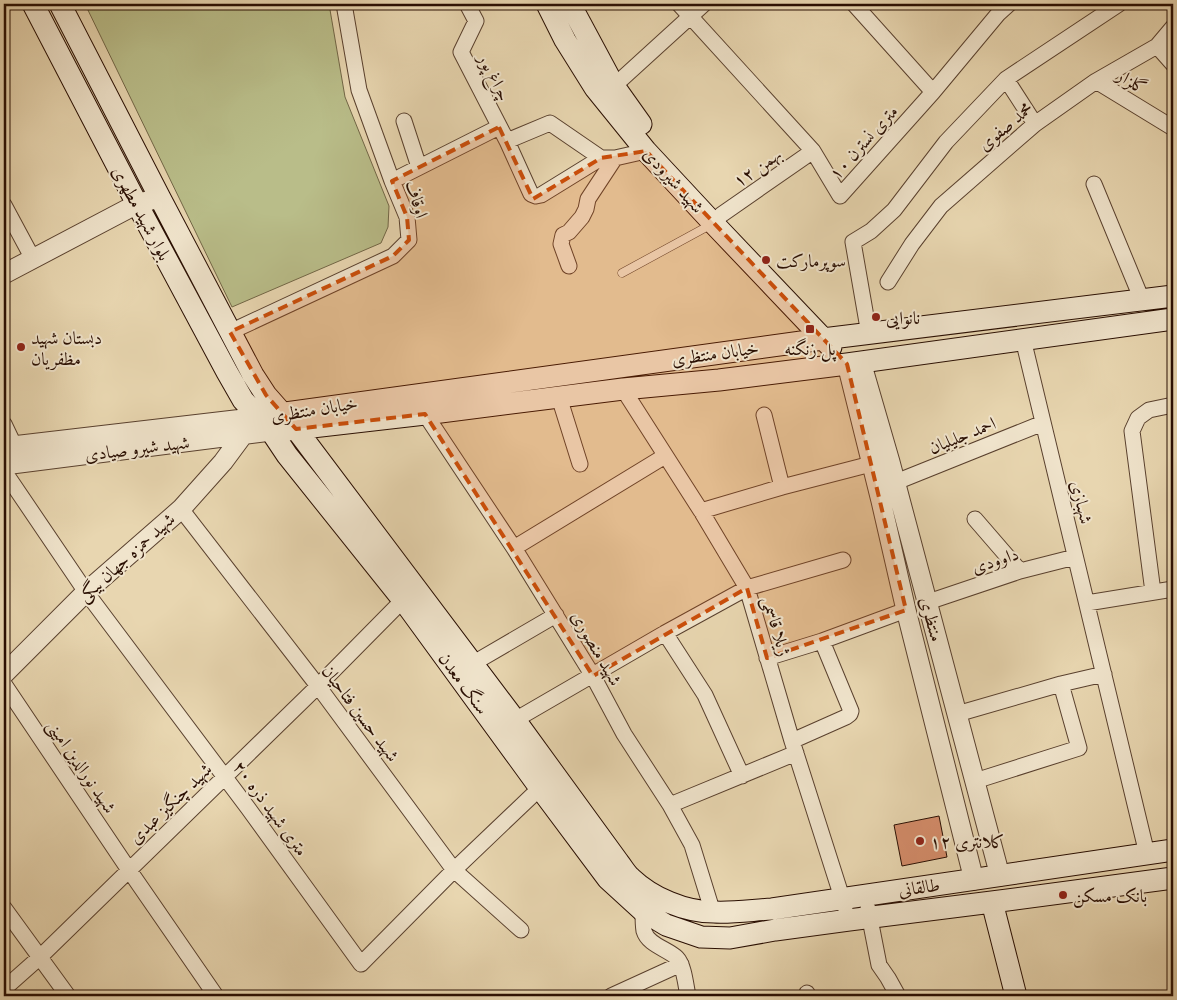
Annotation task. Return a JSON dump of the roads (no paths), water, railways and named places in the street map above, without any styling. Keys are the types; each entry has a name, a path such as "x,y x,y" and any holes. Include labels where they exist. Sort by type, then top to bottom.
{"main road":[{"name":"بلوار شهید مطهری","path":"33,4 137,204 243,400 253,426"},
{"name":"بلوار شهید مطهری","path":"60,4 253,375 266,395 281,412"},
{"name":"شهید شیرودی","path":"547,4 565,40 595,88 646,150 717,219 854,363"},
{"name":"شهید شیرودی","path":"570,4 614,86 717,219"},
{"name":"خیابان منتظری","path":"253,426 281,412 830,338 1173,296"},
{"name":"خیابان منتظری","path":"253,426 296,429 623,389 719,380 1173,319"},
{"name":"سنگ معدن","path":"281,412 296,429 515,720 630,877 643,888 666,901"},
{"name":"سنگ معدن","path":"253,426 287,455 403,600 608,879 643,911 666,925"},
{"name":"طالقانی","path":"666,901 689,909 713,912 772,908 1173,850"},
{"name":"طالقانی","path":"666,925 701,937 730,938 870,917 1173,878"},
{"path":"992,902 1016,996"}],"street":[{"name":"اوقاف","path":"230,332 393,256 409,240 407,217 359,90 344,4"},
{"name":"چراغ پور","path":"467,4 476,21 461,52 507,141 530,194 541,195 608,158 646,150"},
{"name":"۱۰ متری نسترن","path":"679,4 813,151 840,196 933,92 998,7"},
{"path":"614,86 704,4"},
{"path":"854,4 933,92"},
{"path":"868,334 853,242 871,230 894,210 946,142 1006,78 1119,4"},
{"name":"محمد صفوی","path":"888,282 912,244 941,206 1034,124 1096,81 1157,46 1173,28"},
{"path":"1157,46 1173,64"},
{"path":"1006,78 1034,124"},
{"name":"گلزار","path":"1096,81 1173,128"},
{"path":"404,121 419,167"},
{"path":"507,141 550,123 608,158 582,217 564,235 561,244 569,266"},
{"path":"392,181 499,127"},
{"name":"۱۲ بهمن","path":"717,219 813,151"},
{"path":"1094,184 1142,300"},
{"path":"4,274 137,204 160,198"},
{"path":"4,205 33,259"},
{"name":"شهبازی","path":"1023,339 1147,854"},
{"name":"منتظری","path":"854,363 872,464 906,610 974,880"},
{"name":"منتظری","path":"854,363 896,482 1000,876"},
{"name":"ژیلا قاسمی","path":"623,389 701,511 746,588 849,920"},
{"path":"559,397 580,464"},
{"path":"1153,592 1132,431 1138,418 1149,410 1173,405"},
{"name":"شهید منصوری","path":"425,414 556,615 593,676 624,734 670,805 692,845 713,912"},
{"path":"764,415 782,487"},
{"name":"احمد جلیلیان","path":"896,482 1043,423"},
{"path":"4,424 9,446"},
{"name":"شهید شیرو صیادی","path":"9,446 253,426"},
{"name":"شهید شیرو صیادی","path":"4,464 253,426"},
{"name":"شهید حمزه جهان بیگی","path":"4,674 86,592 180,509 253,426"},
{"path":"514,548 665,456"},
{"path":"701,511 782,487 872,464"},
{"name":"۲۰ متری شهید ذره","path":"4,471 86,592 361,964 454,870 540,788"},
{"name":"شهید حسین فتاحیان","path":"180,509 318,686 454,870 520,930"},
{"path":"975,518 1020,571"},
{"name":"داوودی","path":"928,602 1020,571 1075,557"},
{"path":"515,720 746,588 843,560"},
{"path":"1086,603 1173,589"},
{"name":"شهید چنگیز عبدی","path":"4,989 40,957 318,686 403,600"},
{"path":"767,658 822,641 906,610"},
{"path":"472,664 556,615"},
{"path":"665,634 705,695 742,776"},
{"path":"670,805 742,776 850,714 851,711 822,641"},
{"path":"957,714 1061,684 1104,674"},
{"name":"شهید نورالدین امینی","path":"4,684 216,996"},
{"path":"975,781 1079,748 1061,684"},
{"path":"865,895 879,965 898,996"},
{"path":"4,908 68,996"},
{"path":"643,911 644,931 647,936 651,941 678,959 681,964 688,996"},
{"path":"611,996 681,964"}],"lane":[{"path":"622,273 717,219"}],"place":[{"name":"سوپرمارکت","path":"766,260"},
{"name":"نانوایی","path":"876,317"},
{"name":"پل زنگنه","path":"810,329"},
{"name":"دبستان شهید مظفریان","path":"21,347"},
{"name":"کلانتری ۱۲","path":"920,841"},
{"name":"بانک مسکن","path":"1063,895"}]}
